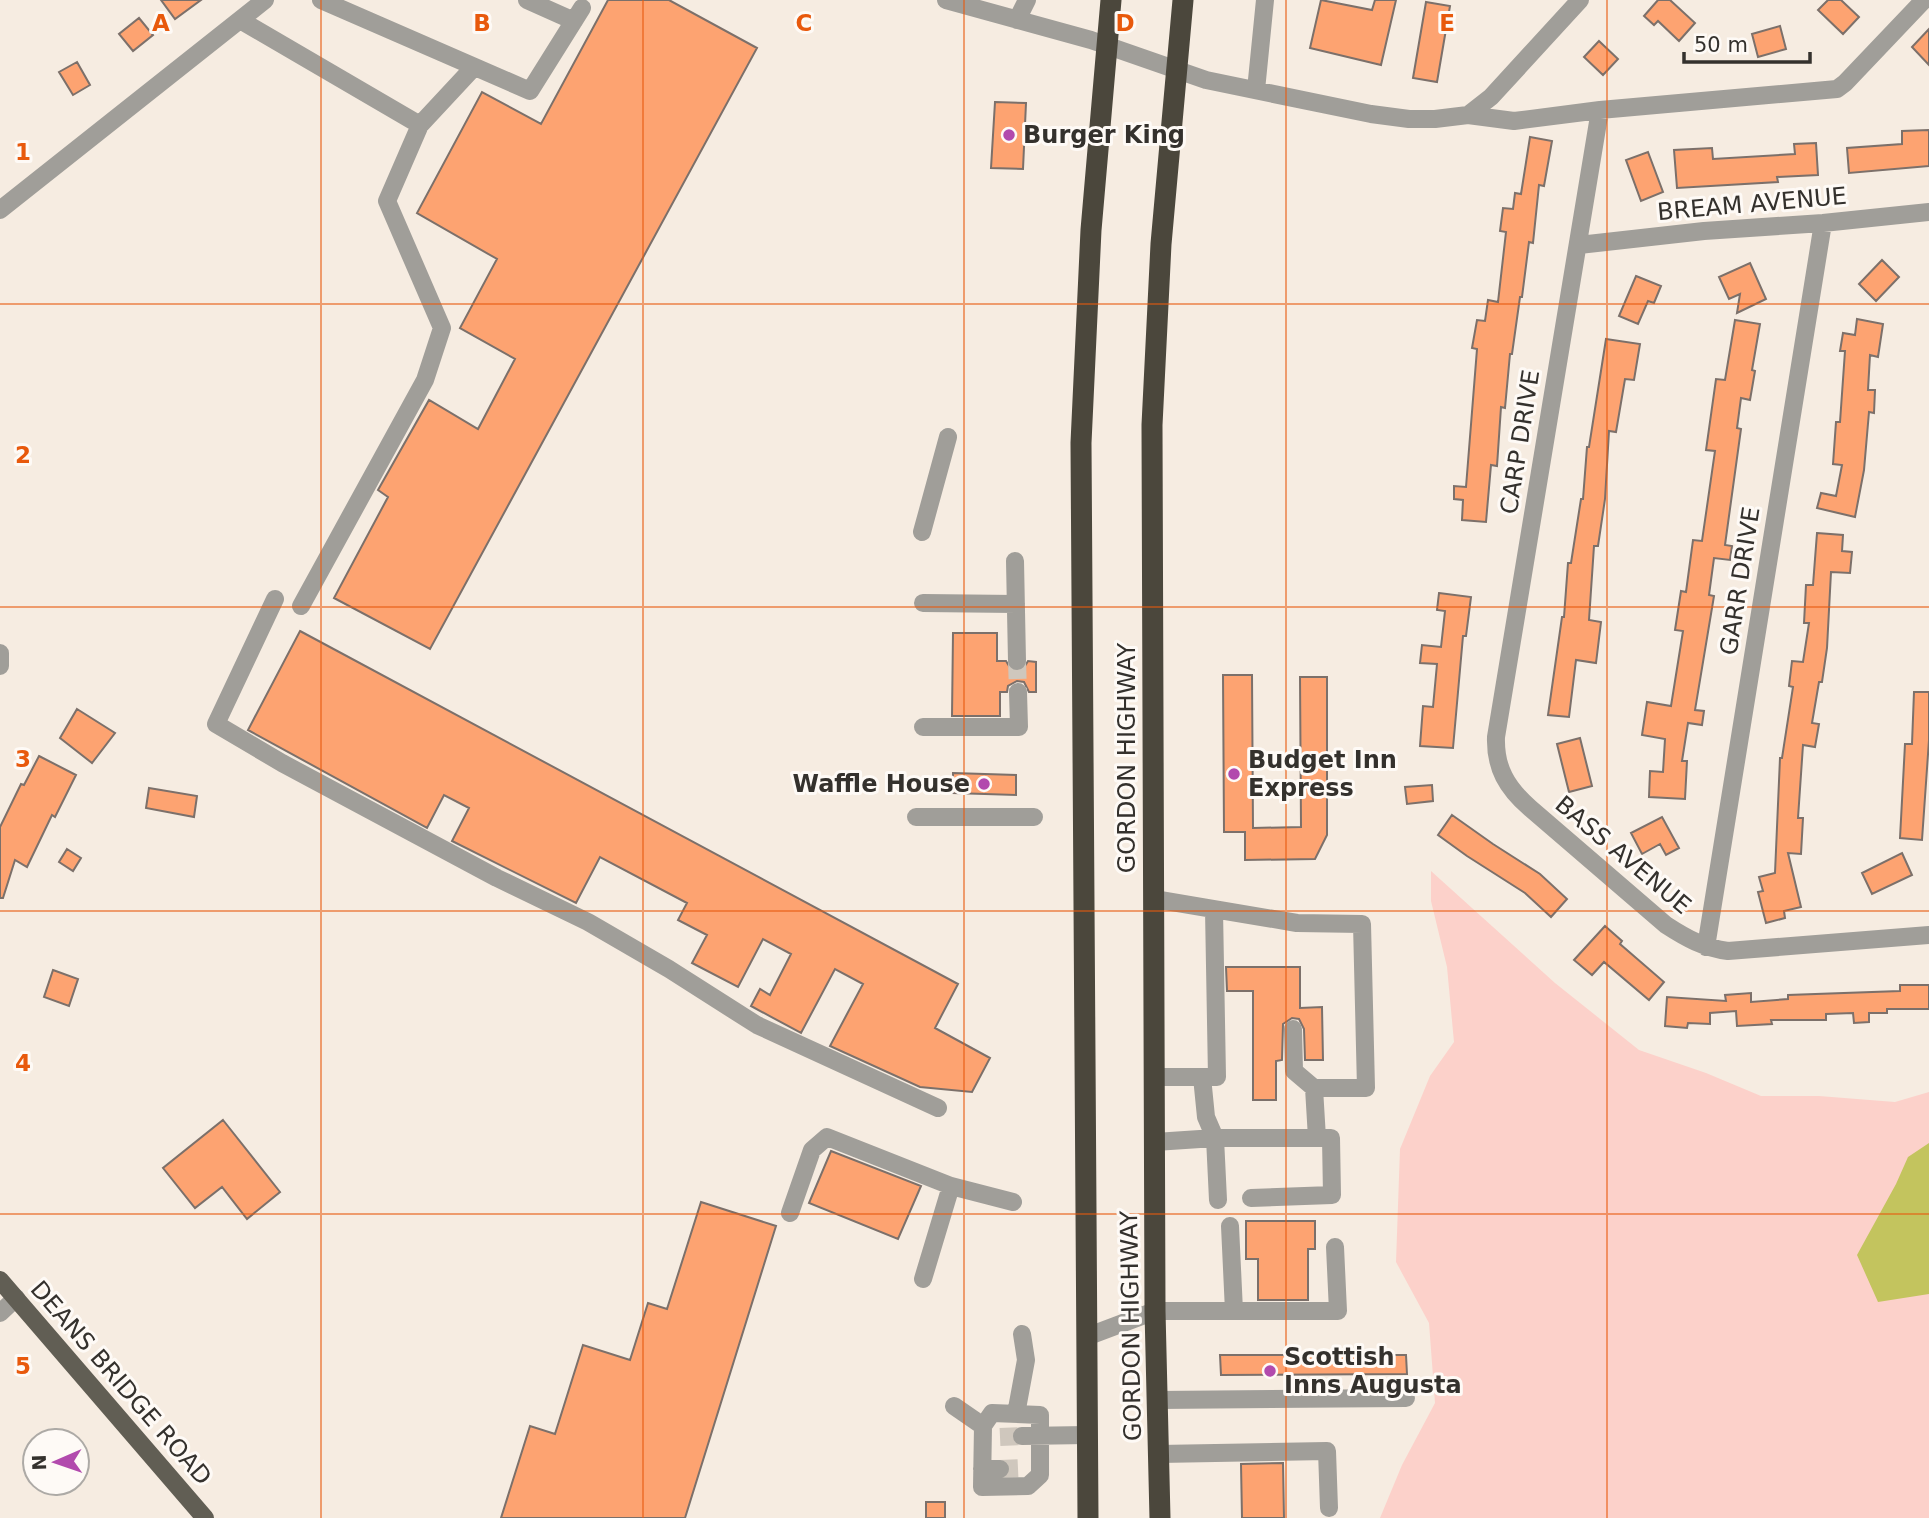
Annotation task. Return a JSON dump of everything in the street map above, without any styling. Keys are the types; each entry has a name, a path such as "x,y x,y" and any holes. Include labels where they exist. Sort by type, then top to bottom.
{"highway":[{"name":"GORDON HIGHWAY","path":"1087,1518 1082,431 1090,242 1111,0"},
{"name":"GORDON HIGHWAY","path":"1160,1518 1155,1311 1152,425 1160,244 1183,0"}],"main road":[{"name":"DEANS BRIDGE ROAD","path":"0,1280 205,1518"}],"street":[{"path":"0,210 265,0"},
{"path":"321,0 530,91 578,15 527,0"},
{"path":"946,0 1106,45 1206,79 1256,90 1371,114 1409,119 1447,119 1468,115 1514,121 1600,110 1837,89 1924,0"},
{"path":"1017,20 1027,0"},
{"path":"1256,90 1265,0"},
{"path":"1468,115 1491,97 1580,0"},
{"path":"240,20 420,125"},
{"path":"301,606 425,380 442,328 387,201 420,125 474,67"},
{"name":"CARP DRIVE","path":"1505,782 1499,769 1496,737 1600,110"},
{"name":"BREAM AVENUE","path":"1579,245 1704,231 1929,212"},
{"name":"GARR DRIVE","path":"1706,947 1823,223"},
{"path":"922,532 948,436"},
{"path":"1015,561 1017,661"},
{"path":"275,599 216,724 497,878 588,922 757,1025 938,1108"},
{"path":"923,603 1016,604"},
{"path":"0,653 0,666"},
{"path":"923,727 1019,727 1018,692"},
{"name":"BASS AVENUE","path":"1505,782 1530,808 1666,925 1706,947 1728,951 1929,935"},
{"path":"916,817 1034,817"},
{"path":"1154,899 1297,923 1362,924 1366,1088 1314,1088 1294,1071 1293,1029"},
{"path":"1155,1077 1217,1077 1214,910"},
{"path":"1202,1077 1206,1117 1215,1138 1218,1200"},
{"path":"1314,1088 1317,1138"},
{"path":"790,1213 812,1150 827,1137 951,1186 1013,1202"},
{"path":"1155,1142 1215,1138 1331,1138 1332,1195 1251,1198"},
{"path":"923,1279 951,1186"},
{"path":"1230,1226 1234,1311"},
{"path":"1086,1337 1155,1311 1338,1311 1335,1247"},
{"path":"0,1313 16,1298"},
{"path":"1016,1414 1026,1360 1022,1334"},
{"path":"1158,1400 1406,1398"},
{"path":"954,1406 988,1433"},
{"path":"992,1413 1040,1415 1031,1436 1040,1475 1028,1486 982,1487 991,1469 988,1433 992,1413"},
{"path":"1031,1436 1087,1435"},
{"path":"1159,1454 1327,1451 1329,1508"},
{"path":"1021,1468 1040,1468"}],"shaded area":[{"path":"1431,871 1555,983 1639,1050 1706,1073 1761,1096 1819,1096 1895,1102 1929,1092 1929,1518 1380,1518 1402,1465 1435,1403 1429,1323 1396,1262 1400,1149 1430,1076 1454,1042 1447,967 1431,901"},
{"path":"1929,1143 1929,1294 1878,1302 1857,1255 1908,1157"}],"building":[{"path":"161,0 201,0 175,19"},
{"path":"608,0 669,0 757,48 430,649 334,598 388,497 378,490 429,400 478,429 515,359 460,328 497,259 417,213 482,92 541,124"},
{"path":"1321,0 1372,10 1375,0 1396,0 1381,65 1310,48"},
{"path":"1658,0 1670,0 1695,23 1679,41 1658,21 1654,25 1644,16"},
{"path":"1828,0 1841,0 1859,17 1843,34 1818,10"},
{"path":"1426,2 1450,6 1437,82 1413,78"},
{"path":"139,18 153,35 133,51 119,34"},
{"path":"1780,26 1786,49 1758,57 1752,34"},
{"path":"1929,29 1929,65 1912,47"},
{"path":"1599,41 1618,59 1603,75 1584,57"},
{"path":"77,62 90,85 73,95 59,72"},
{"name":"Burger King","path":"995,102 1026,103 1023,169 991,168"},
{"path":"1929,130 1929,166 1849,173 1847,148 1902,144 1902,131"},
{"path":"1530,137 1552,141 1544,186 1539,185 1533,243 1529,242 1522,297 1510,354 1505,408 1501,407 1497,466 1491,465 1486,522 1462,520 1463,500 1454,499 1454,486 1466,487 1477,349 1472,348 1477,320 1485,321 1488,300 1498,302 1506,232 1500,231 1503,208 1513,209 1515,193 1521,194"},
{"path":"1816,143 1818,175 1777,177 1778,182 1677,188 1674,150 1712,148 1713,159 1795,154 1794,144"},
{"path":"1648,152 1663,192 1641,201 1626,160"},
{"path":"1882,260 1899,277 1876,301 1859,284"},
{"path":"1750,263 1766,299 1737,313 1740,294 1729,299 1719,277"},
{"path":"1636,276 1661,286 1654,303 1648,301 1638,324 1619,316"},
{"path":"1857,319 1883,324 1878,357 1870,355 1868,390 1875,390 1874,413 1869,412 1864,470 1855,517 1817,508 1821,493 1836,496 1842,465 1833,464 1836,422 1840,422 1845,351 1840,351 1843,333 1855,335"},
{"path":"1735,320 1760,324 1750,400 1741,398 1737,428 1741,429 1725,545 1732,546 1730,560 1714,558 1709,595 1714,596 1695,710 1704,711 1702,725 1688,723 1682,761 1687,761 1685,799 1649,797 1650,771 1663,772 1665,739 1642,735 1647,702 1671,706 1683,631 1675,630 1681,591 1686,592 1693,540 1702,541 1715,451 1706,450 1716,379 1725,380"},
{"path":"1606,339 1640,344 1634,380 1625,379 1616,432 1609,431 1605,499 1598,546 1594,546 1589,620 1601,622 1596,663 1576,660 1569,717 1548,715 1564,617 1568,563 1571,563 1583,499 1587,447"},
{"path":"1817,533 1843,535 1842,551 1852,552 1850,573 1831,572 1827,648 1812,723 1819,724 1815,747 1803,745 1798,818 1803,818 1801,854 1788,853 1801,907 1784,911 1785,918 1766,923 1758,892 1763,891 1759,877 1775,873 1780,758 1793,687 1789,686 1792,661 1803,662 1809,623 1804,623 1806,585 1813,585"},
{"path":"1439,593 1471,597 1466,636 1463,636 1453,748 1420,746 1423,706 1433,707 1437,664 1420,663 1422,645 1441,647 1445,611 1437,610"},
{"path":"300,631 958,984 935,1028 990,1058 972,1092 920,1087 830,1046 863,984 835,969 801,1033 751,1006 760,989 770,995 791,954 763,939 738,987 692,963 707,935 678,920 687,903 600,857 576,903 452,841 469,808 444,795 427,828 248,730"},
{"path":"953,633 997,633 997,661 1006,661 1012,671 1022,671 1028,661 1036,662 1036,692 1029,692 1024,682 1017,681 1008,686 1007,692 1000,692 1000,716 952,716"},
{"path":"1223,675 1252,675 1253,828 1301,827 1300,677 1327,677 1327,835 1315,859 1245,860 1245,832 1224,832"},
{"path":"1914,692 1929,692 1929,740 1922,840 1900,838 1905,744 1912,744"},
{"path":"77,709 115,733 92,763 60,738"},
{"path":"1580,738 1592,786 1569,792 1557,744"},
{"path":"39,756 76,775 55,817 52,815 27,867 15,860 3,898 0,898 0,827 21,784 24,785"},
{"name":"Waffle House","path":"953,773 1016,775 1016,795 953,793"},
{"path":"1432,785 1433,801 1407,804 1405,787"},
{"path":"149,788 197,796 194,817 146,808"},
{"path":"1452,815 1540,874 1567,899 1551,917 1525,893 1438,835"},
{"path":"1662,817 1679,848 1666,855 1660,844 1642,854 1631,833"},
{"path":"67,849 81,858 73,871 59,862"},
{"path":"1902,853 1912,875 1872,894 1862,873"},
{"path":"1605,926 1622,941 1620,944 1664,982 1649,1000 1604,962 1592,975 1574,960"},
{"path":"1226,967 1300,967 1300,1008 1322,1007 1323,1060 1305,1060 1304,1029 1299,1019 1292,1018 1283,1024 1282,1060 1276,1061 1276,1100 1253,1100 1253,991 1227,991"},
{"path":"53,970 78,979 69,1006 44,997"},
{"path":"1900,985 1929,985 1929,1009 1887,1009 1887,1013 1869,1013 1869,1022 1854,1023 1853,1013 1826,1014 1826,1020 1771,1020 1772,1024 1737,1026 1736,1011 1710,1013 1710,1024 1688,1023 1687,1028 1665,1026 1667,997 1726,1001 1725,995 1751,993 1751,1002 1788,999 1788,995 1900,991"},
{"path":"223,1120 280,1192 247,1219 222,1187 195,1208 163,1168"},
{"path":"831,1151 921,1186 898,1239 809,1203"},
{"path":"701,1202 776,1226 685,1518 501,1518 530,1426 555,1434 583,1345 630,1360 648,1303 667,1309"},
{"path":"1246,1221 1315,1221 1315,1249 1308,1249 1308,1300 1258,1300 1258,1259 1246,1259"},
{"path":"1220,1355 1406,1355 1407,1374 1221,1375"},
{"path":"1283,1463 1284,1518 1242,1518 1241,1464"},
{"path":"926,1502 945,1502 945,1518 926,1518"}],"tunnel":[{"path":"1017,661 1018,692"},
{"path":"1000,1437 1022,1436"},
{"path":"1000,1469 1021,1468"}],"place":[{"name":"Burger King","path":"1009,135"},
{"name":"Budget Inn Express","path":"1234,774"},
{"name":"Waffle House","path":"984,784"},
{"name":"Scottish Inns Augusta","path":"1270,1371"}]}
